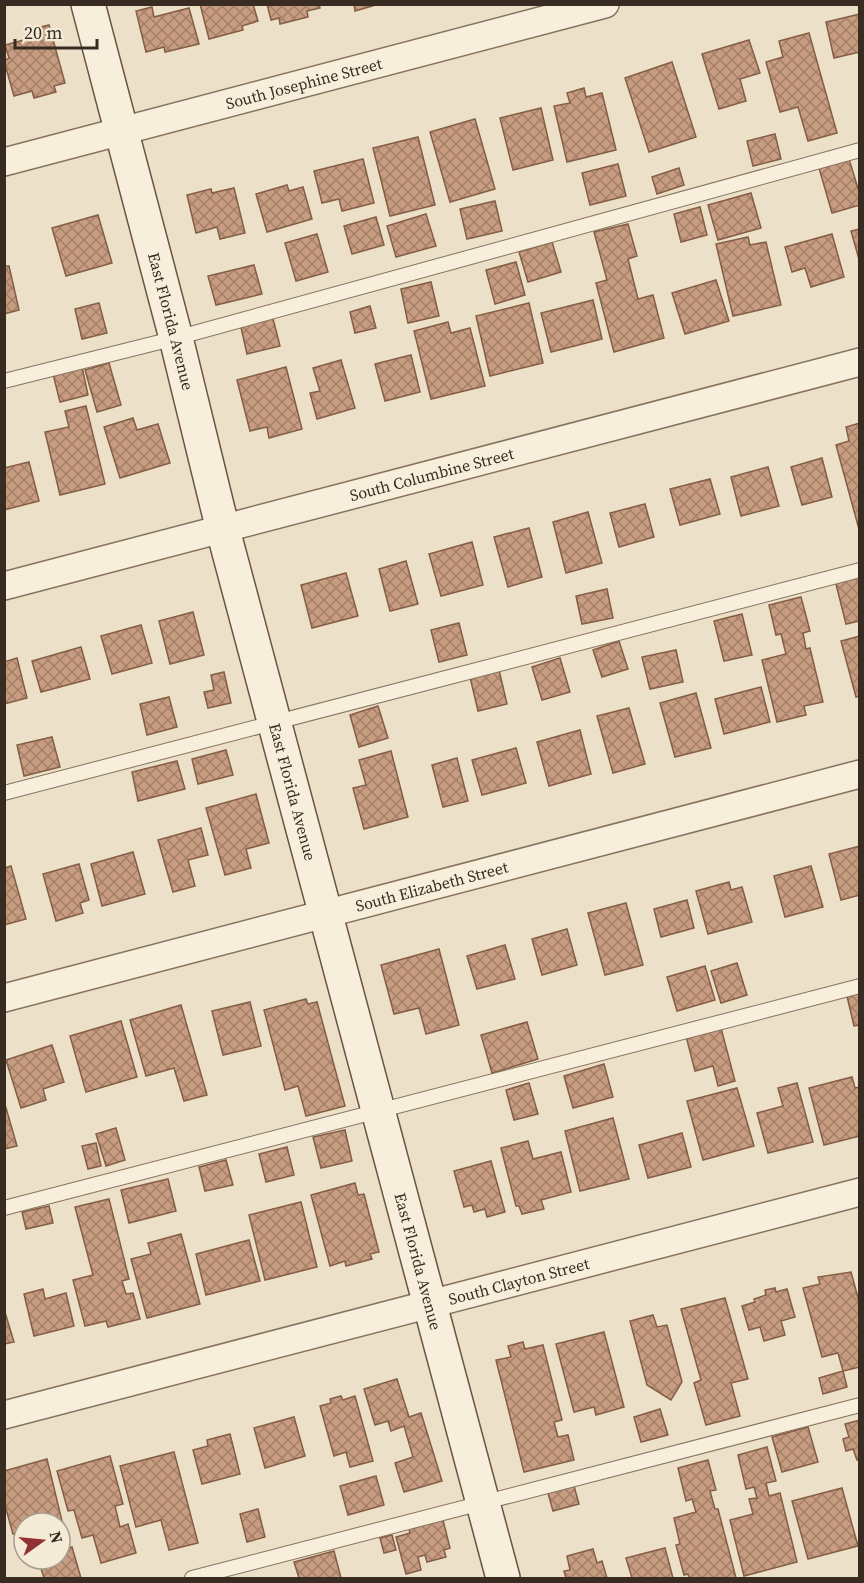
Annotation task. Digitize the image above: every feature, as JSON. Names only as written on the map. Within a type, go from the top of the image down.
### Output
[{"type":"street","name":"East Florida Avenue","points":[[88,4],[274,724],[503,1578]]},
{"type":"street","name":"South Josephine Street","points":[[4,162],[605,4]]},
{"type":"street","name":"South Columbine Street","points":[[4,586],[860,362]]},
{"type":"street","name":"South Elizabeth Street","points":[[4,998],[860,774]]},
{"type":"street","name":"South Clayton Street","points":[[4,1415],[860,1192]]},
{"type":"lane","points":[[4,381],[176,338],[860,150]]},
{"type":"lane","points":[[4,793],[860,570]]},
{"type":"lane","points":[[4,1208],[379,1113],[860,986]]},
{"type":"lane","points":[[192,1578],[860,1405]]},
{"type":"building","points":[[200,4],[253,4],[258,21],[242,26],[243,30],[209,39]]},
{"type":"building","points":[[267,4],[319,4],[320,8],[307,11],[308,17],[280,24],[279,18],[271,20]]},
{"type":"building","points":[[354,4],[379,4],[355,11]]},
{"type":"building","points":[[152,7],[154,17],[189,8],[199,44],[165,52],[164,47],[146,52],[136,11]]},
{"type":"building","points":[[860,14],[860,52],[834,58],[826,22]]},
{"type":"building","points":[[49,25],[65,83],[54,86],[56,92],[34,98],[32,91],[14,96],[4,61],[9,58],[5,45],[31,38],[29,30]]},
{"type":"building","points":[[809,33],[837,133],[808,141],[798,107],[780,112],[766,62],[783,57],[779,41]]},
{"type":"building","points":[[749,40],[760,73],[740,79],[746,101],[719,109],[702,54]]},
{"type":"building","points":[[672,62],[696,137],[649,152],[625,78]]},
{"type":"building","points":[[584,88],[586,97],[602,93],[616,150],[567,162],[554,106],[570,103],[567,93]]},
{"type":"building","points":[[541,108],[553,160],[513,170],[500,118]]},
{"type":"building","points":[[475,119],[495,189],[450,202],[430,132]]},
{"type":"building","points":[[775,134],[781,159],[753,166],[747,141]]},
{"type":"building","points":[[418,137],[435,205],[390,216],[373,148]]},
{"type":"building","points":[[363,159],[374,203],[342,211],[339,199],[322,203],[314,171]]},
{"type":"building","points":[[849,159],[860,195],[860,205],[832,213],[819,168]]},
{"type":"building","points":[[618,164],[626,196],[590,205],[582,173]]},
{"type":"building","points":[[679,168],[684,185],[657,194],[652,177]]},
{"type":"building","points":[[287,185],[289,191],[303,187],[312,219],[267,232],[256,194]]},
{"type":"building","points":[[234,188],[245,233],[220,239],[217,227],[196,233],[187,195],[211,189],[212,193]]},
{"type":"building","points":[[751,193],[761,228],[718,240],[708,205]]},
{"type":"building","points":[[495,201],[502,231],[467,239],[460,209]]},
{"type":"building","points":[[700,207],[707,235],[681,242],[674,214]]},
{"type":"building","points":[[426,214],[436,246],[396,257],[387,226]]},
{"type":"building","points":[[98,215],[112,263],[66,276],[52,228]]},
{"type":"building","points":[[376,217],[384,245],[352,254],[344,226]]},
{"type":"building","points":[[628,224],[637,256],[628,259],[638,299],[653,295],[664,338],[614,352],[596,283],[607,280],[594,232]]},
{"type":"building","points":[[860,229],[860,263],[851,231]]},
{"type":"building","points":[[317,234],[328,272],[296,281],[285,243]]},
{"type":"building","points":[[832,234],[844,277],[811,287],[805,268],[792,272],[785,247]]},
{"type":"building","points":[[748,237],[750,245],[766,242],[781,305],[733,316],[716,244]]},
{"type":"building","points":[[552,242],[561,272],[528,282],[519,252]]},
{"type":"building","points":[[516,262],[525,295],[495,304],[486,270]]},
{"type":"building","points":[[254,265],[262,294],[216,305],[208,276]]},
{"type":"building","points":[[4,266],[9,266],[19,310],[4,314]]},
{"type":"building","points":[[716,280],[729,321],[685,334],[672,293]]},
{"type":"building","points":[[431,282],[439,316],[408,323],[401,289]]},
{"type":"building","points":[[593,300],[602,339],[551,352],[541,313]]},
{"type":"building","points":[[99,303],[107,333],[82,339],[75,309]]},
{"type":"building","points":[[529,303],[543,363],[490,376],[476,316]]},
{"type":"building","points":[[370,306],[376,328],[355,333],[350,312]]},
{"type":"building","points":[[272,315],[280,346],[247,354],[240,323]]},
{"type":"building","points":[[448,322],[451,333],[470,328],[485,386],[431,399],[414,331]]},
{"type":"building","points":[[411,355],[420,392],[385,401],[375,364]]},
{"type":"building","points":[[341,360],[355,408],[317,419],[310,393],[320,391],[313,368]]},
{"type":"building","points":[[81,362],[88,395],[60,402],[52,370]]},
{"type":"building","points":[[109,363],[121,405],[97,412],[85,370]]},
{"type":"building","points":[[286,367],[302,429],[269,438],[267,427],[250,431],[237,380]]},
{"type":"building","points":[[86,406],[105,484],[60,495],[45,432],[69,427],[65,411]]},
{"type":"building","points":[[133,418],[137,430],[158,424],[170,463],[120,478],[104,427]]},
{"type":"building","points":[[860,423],[860,533],[836,445],[849,441],[846,427]]},
{"type":"building","points":[[822,458],[832,497],[802,505],[791,467]]},
{"type":"building","points":[[29,462],[39,501],[4,510],[4,468]]},
{"type":"building","points":[[768,467],[779,506],[741,516],[731,477]]},
{"type":"building","points":[[710,479],[720,514],[680,525],[670,489]]},
{"type":"building","points":[[645,504],[654,537],[619,547],[610,513]]},
{"type":"building","points":[[588,512],[602,563],[566,573],[553,522]]},
{"type":"building","points":[[529,528],[542,577],[508,587],[494,537]]},
{"type":"building","points":[[472,542],[483,585],[441,596],[429,554]]},
{"type":"building","points":[[406,561],[418,604],[390,611],[379,569]]},
{"type":"building","points":[[346,573],[358,616],[312,628],[301,585]]},
{"type":"building","points":[[860,574],[860,621],[846,624],[835,580]]},
{"type":"building","points":[[607,589],[613,618],[582,624],[576,596]]},
{"type":"building","points":[[801,597],[810,631],[803,633],[806,649],[810,648],[823,702],[804,706],[806,715],[777,722],[762,660],[786,654],[781,634],[776,635],[769,605]]},
{"type":"building","points":[[193,612],[204,655],[170,664],[159,621]]},
{"type":"building","points":[[742,614],[752,655],[724,661],[714,621]]},
{"type":"building","points":[[459,623],[467,655],[439,662],[431,630]]},
{"type":"building","points":[[141,625],[152,663],[112,674],[101,636]]},
{"type":"building","points":[[860,636],[860,696],[856,697],[841,641]]},
{"type":"building","points":[[619,641],[628,669],[602,677],[593,650]]},
{"type":"building","points":[[81,647],[90,679],[41,692],[32,661]]},
{"type":"building","points":[[676,650],[683,682],[650,689],[642,657]]},
{"type":"building","points":[[17,658],[27,698],[4,704],[4,662]]},
{"type":"building","points":[[560,658],[570,692],[542,700],[532,667]]},
{"type":"building","points":[[499,670],[507,704],[478,711],[470,677]]},
{"type":"building","points":[[224,672],[231,703],[208,708],[204,692],[214,690],[211,675]]},
{"type":"building","points":[[761,687],[770,722],[724,734],[715,699]]},
{"type":"building","points":[[696,693],[711,748],[675,757],[660,703]]},
{"type":"building","points":[[169,697],[177,727],[147,735],[140,704]]},
{"type":"building","points":[[378,706],[388,738],[359,747],[350,715]]},
{"type":"building","points":[[629,708],[645,764],[613,773],[597,716]]},
{"type":"building","points":[[580,730],[591,774],[549,786],[537,742]]},
{"type":"building","points":[[52,737],[60,767],[24,776],[17,745]]},
{"type":"building","points":[[516,748],[526,783],[482,795],[472,760]]},
{"type":"building","points":[[226,750],[233,775],[198,784],[192,759]]},
{"type":"building","points":[[391,751],[408,817],[364,829],[353,788],[366,785],[359,760]]},
{"type":"building","points":[[457,758],[468,801],[443,807],[432,765]]},
{"type":"building","points":[[177,761],[185,789],[138,801],[132,772]]},
{"type":"building","points":[[256,794],[269,843],[246,849],[251,868],[225,875],[206,808]]},
{"type":"building","points":[[201,828],[208,855],[188,860],[195,886],[173,892],[158,840]]},
{"type":"building","points":[[860,846],[860,895],[841,900],[829,854]]},
{"type":"building","points":[[133,852],[145,894],[102,906],[91,864]]},
{"type":"building","points":[[79,864],[89,900],[80,903],[83,913],[56,921],[43,874]]},
{"type":"building","points":[[11,866],[26,919],[4,925],[4,868]]},
{"type":"building","points":[[811,866],[823,907],[785,917],[774,876]]},
{"type":"building","points":[[729,882],[731,890],[742,887],[752,922],[708,934],[696,891]]},
{"type":"building","points":[[687,900],[694,928],[661,937],[654,909]]},
{"type":"building","points":[[626,903],[643,965],[605,975],[588,913]]},
{"type":"building","points":[[567,929],[577,965],[542,975],[532,939]]},
{"type":"building","points":[[505,945],[515,979],[477,989],[467,956]]},
{"type":"building","points":[[439,949],[459,1025],[426,1034],[419,1008],[394,1014],[381,965]]},
{"type":"building","points":[[737,963],[747,995],[721,1003],[711,971]]},
{"type":"building","points":[[705,966],[715,1000],[677,1011],[667,977]]},
{"type":"building","points":[[860,989],[860,1025],[854,1026],[846,992]]},
{"type":"building","points":[[306,999],[308,1004],[317,1002],[345,1106],[306,1116],[298,1086],[285,1090],[264,1010]]},
{"type":"building","points":[[250,1002],[261,1046],[223,1055],[212,1011]]},
{"type":"building","points":[[181,1005],[207,1095],[184,1101],[174,1068],[146,1076],[130,1020]]},
{"type":"building","points":[[121,1021],[137,1077],[86,1092],[70,1036]]},
{"type":"building","points":[[527,1022],[538,1059],[492,1073],[481,1035]]},
{"type":"building","points":[[721,1028],[735,1081],[718,1086],[713,1066],[695,1071],[686,1036]]},
{"type":"building","points":[[52,1045],[64,1082],[43,1089],[46,1100],[21,1108],[6,1060]]},
{"type":"building","points":[[604,1064],[613,1097],[573,1108],[564,1076]]},
{"type":"building","points":[[852,1077],[855,1088],[860,1087],[860,1136],[824,1145],[809,1088]]},
{"type":"building","points":[[529,1083],[538,1114],[514,1120],[506,1090]]},
{"type":"building","points":[[797,1083],[813,1142],[768,1153],[757,1113],[783,1106],[778,1088]]},
{"type":"building","points":[[737,1088],[754,1146],[703,1160],[687,1101]]},
{"type":"building","points":[[4,1101],[17,1146],[4,1149]]},
{"type":"building","points":[[613,1118],[629,1179],[580,1191],[565,1131]]},
{"type":"building","points":[[116,1128],[125,1160],[106,1166],[96,1134]]},
{"type":"building","points":[[345,1130],[352,1161],[321,1168],[313,1137]]},
{"type":"building","points":[[682,1133],[691,1167],[648,1178],[639,1145]]},
{"type":"building","points":[[528,1141],[533,1159],[561,1152],[571,1192],[541,1200],[544,1209],[522,1214],[519,1206],[516,1206],[501,1148]]},
{"type":"building","points":[[96,1143],[101,1166],[88,1169],[82,1146]]},
{"type":"building","points":[[287,1147],[294,1175],[266,1182],[259,1154]]},
{"type":"building","points":[[226,1160],[233,1185],[205,1191],[199,1167]]},
{"type":"building","points":[[491,1161],[505,1212],[487,1217],[485,1209],[474,1212],[472,1205],[464,1207],[454,1171]]},
{"type":"building","points":[[168,1179],[176,1211],[129,1223],[121,1190]]},
{"type":"building","points":[[355,1183],[358,1195],[364,1194],[379,1252],[370,1254],[372,1259],[346,1266],[345,1261],[330,1266],[311,1195]]},
{"type":"building","points":[[109,1199],[129,1279],[122,1281],[126,1294],[133,1293],[140,1319],[108,1327],[106,1321],[85,1326],[73,1280],[93,1275],[75,1207]]},
{"type":"building","points":[[301,1202],[317,1267],[265,1280],[249,1215]]},
{"type":"building","points":[[49,1206],[53,1223],[26,1229],[22,1212]]},
{"type":"building","points":[[181,1234],[200,1304],[147,1318],[131,1259],[151,1254],[148,1243]]},
{"type":"building","points":[[249,1240],[260,1281],[206,1295],[196,1254]]},
{"type":"building","points":[[851,1272],[860,1305],[860,1367],[843,1371],[838,1353],[822,1357],[803,1288],[820,1284],[818,1277]]},
{"type":"building","points":[[775,1288],[776,1292],[787,1289],[795,1317],[781,1321],[785,1335],[764,1341],[760,1327],[749,1330],[742,1306],[766,1295],[765,1290]]},
{"type":"building","points":[[43,1289],[45,1299],[66,1293],[74,1326],[34,1336],[24,1294]]},
{"type":"building","points":[[725,1298],[748,1379],[731,1383],[740,1416],[706,1425],[694,1383],[701,1380],[681,1309]]},
{"type":"building","points":[[4,1309],[14,1342],[4,1344]]},
{"type":"building","points":[[653,1315],[657,1327],[667,1325],[682,1382],[671,1400],[647,1385],[630,1321]]},
{"type":"building","points":[[604,1332],[624,1407],[596,1415],[594,1407],[574,1412],[556,1344]]},
{"type":"building","points":[[523,1342],[525,1349],[543,1345],[562,1420],[554,1422],[558,1437],[568,1435],[574,1460],[524,1472],[496,1360],[511,1357],[508,1346]]},
{"type":"building","points":[[843,1371],[847,1387],[823,1394],[819,1378]]},
{"type":"building","points":[[397,1379],[409,1417],[421,1413],[442,1481],[404,1492],[395,1463],[413,1457],[404,1426],[391,1431],[388,1421],[375,1425],[364,1389]]},
{"type":"building","points":[[341,1396],[343,1400],[355,1396],[373,1461],[350,1467],[346,1452],[334,1456],[320,1406],[331,1403],[330,1399]]},
{"type":"building","points":[[660,1409],[668,1435],[641,1442],[634,1417]]},
{"type":"building","points":[[294,1417],[305,1456],[265,1468],[254,1428]]},
{"type":"building","points":[[860,1420],[860,1459],[857,1460],[853,1449],[846,1451],[843,1439],[849,1437],[845,1424]]},
{"type":"building","points":[[808,1427],[818,1462],[782,1472],[772,1437]]},
{"type":"building","points":[[230,1434],[240,1474],[202,1484],[193,1450],[208,1446],[207,1440]]},
{"type":"building","points":[[767,1447],[776,1481],[766,1483],[769,1496],[780,1493],[797,1562],[744,1576],[730,1520],[753,1514],[749,1499],[757,1498],[754,1487],[746,1489],[738,1455]]},
{"type":"building","points":[[174,1452],[198,1543],[169,1550],[161,1520],[136,1527],[120,1466]]},
{"type":"building","points":[[110,1456],[123,1504],[115,1506],[120,1527],[128,1524],[136,1553],[101,1563],[93,1535],[82,1538],[74,1510],[68,1511],[57,1471]]},
{"type":"building","points":[[47,1459],[60,1511],[12,1511],[12,1530],[4,1502],[4,1471]]},
{"type":"building","points":[[708,1460],[716,1490],[710,1491],[715,1509],[718,1509],[736,1578],[689,1578],[688,1574],[684,1575],[676,1545],[680,1544],[674,1518],[696,1512],[692,1499],[686,1501],[678,1468]]},
{"type":"building","points":[[376,1476],[384,1505],[348,1515],[340,1486]]},
{"type":"building","points":[[574,1486],[579,1504],[553,1511],[548,1493]]},
{"type":"building","points":[[842,1488],[858,1546],[808,1559],[792,1501]]},
{"type":"building","points":[[258,1509],[265,1537],[247,1542],[240,1514]]},
{"type":"building","points":[[442,1516],[450,1548],[444,1550],[446,1557],[427,1562],[425,1555],[418,1557],[421,1570],[406,1574],[396,1537],[410,1533],[408,1525]]},
{"type":"building","points":[[392,1535],[396,1550],[384,1553],[380,1538]]},
{"type":"building","points":[[72,1547],[81,1578],[44,1578],[42,1571],[72,1571]]},
{"type":"building","points":[[665,1548],[673,1578],[632,1578],[626,1558]]},
{"type":"building","points":[[593,1549],[597,1563],[602,1561],[607,1578],[566,1578],[564,1571],[570,1570],[567,1556]]},
{"type":"building","points":[[334,1551],[341,1578],[299,1578],[294,1562]]}]
